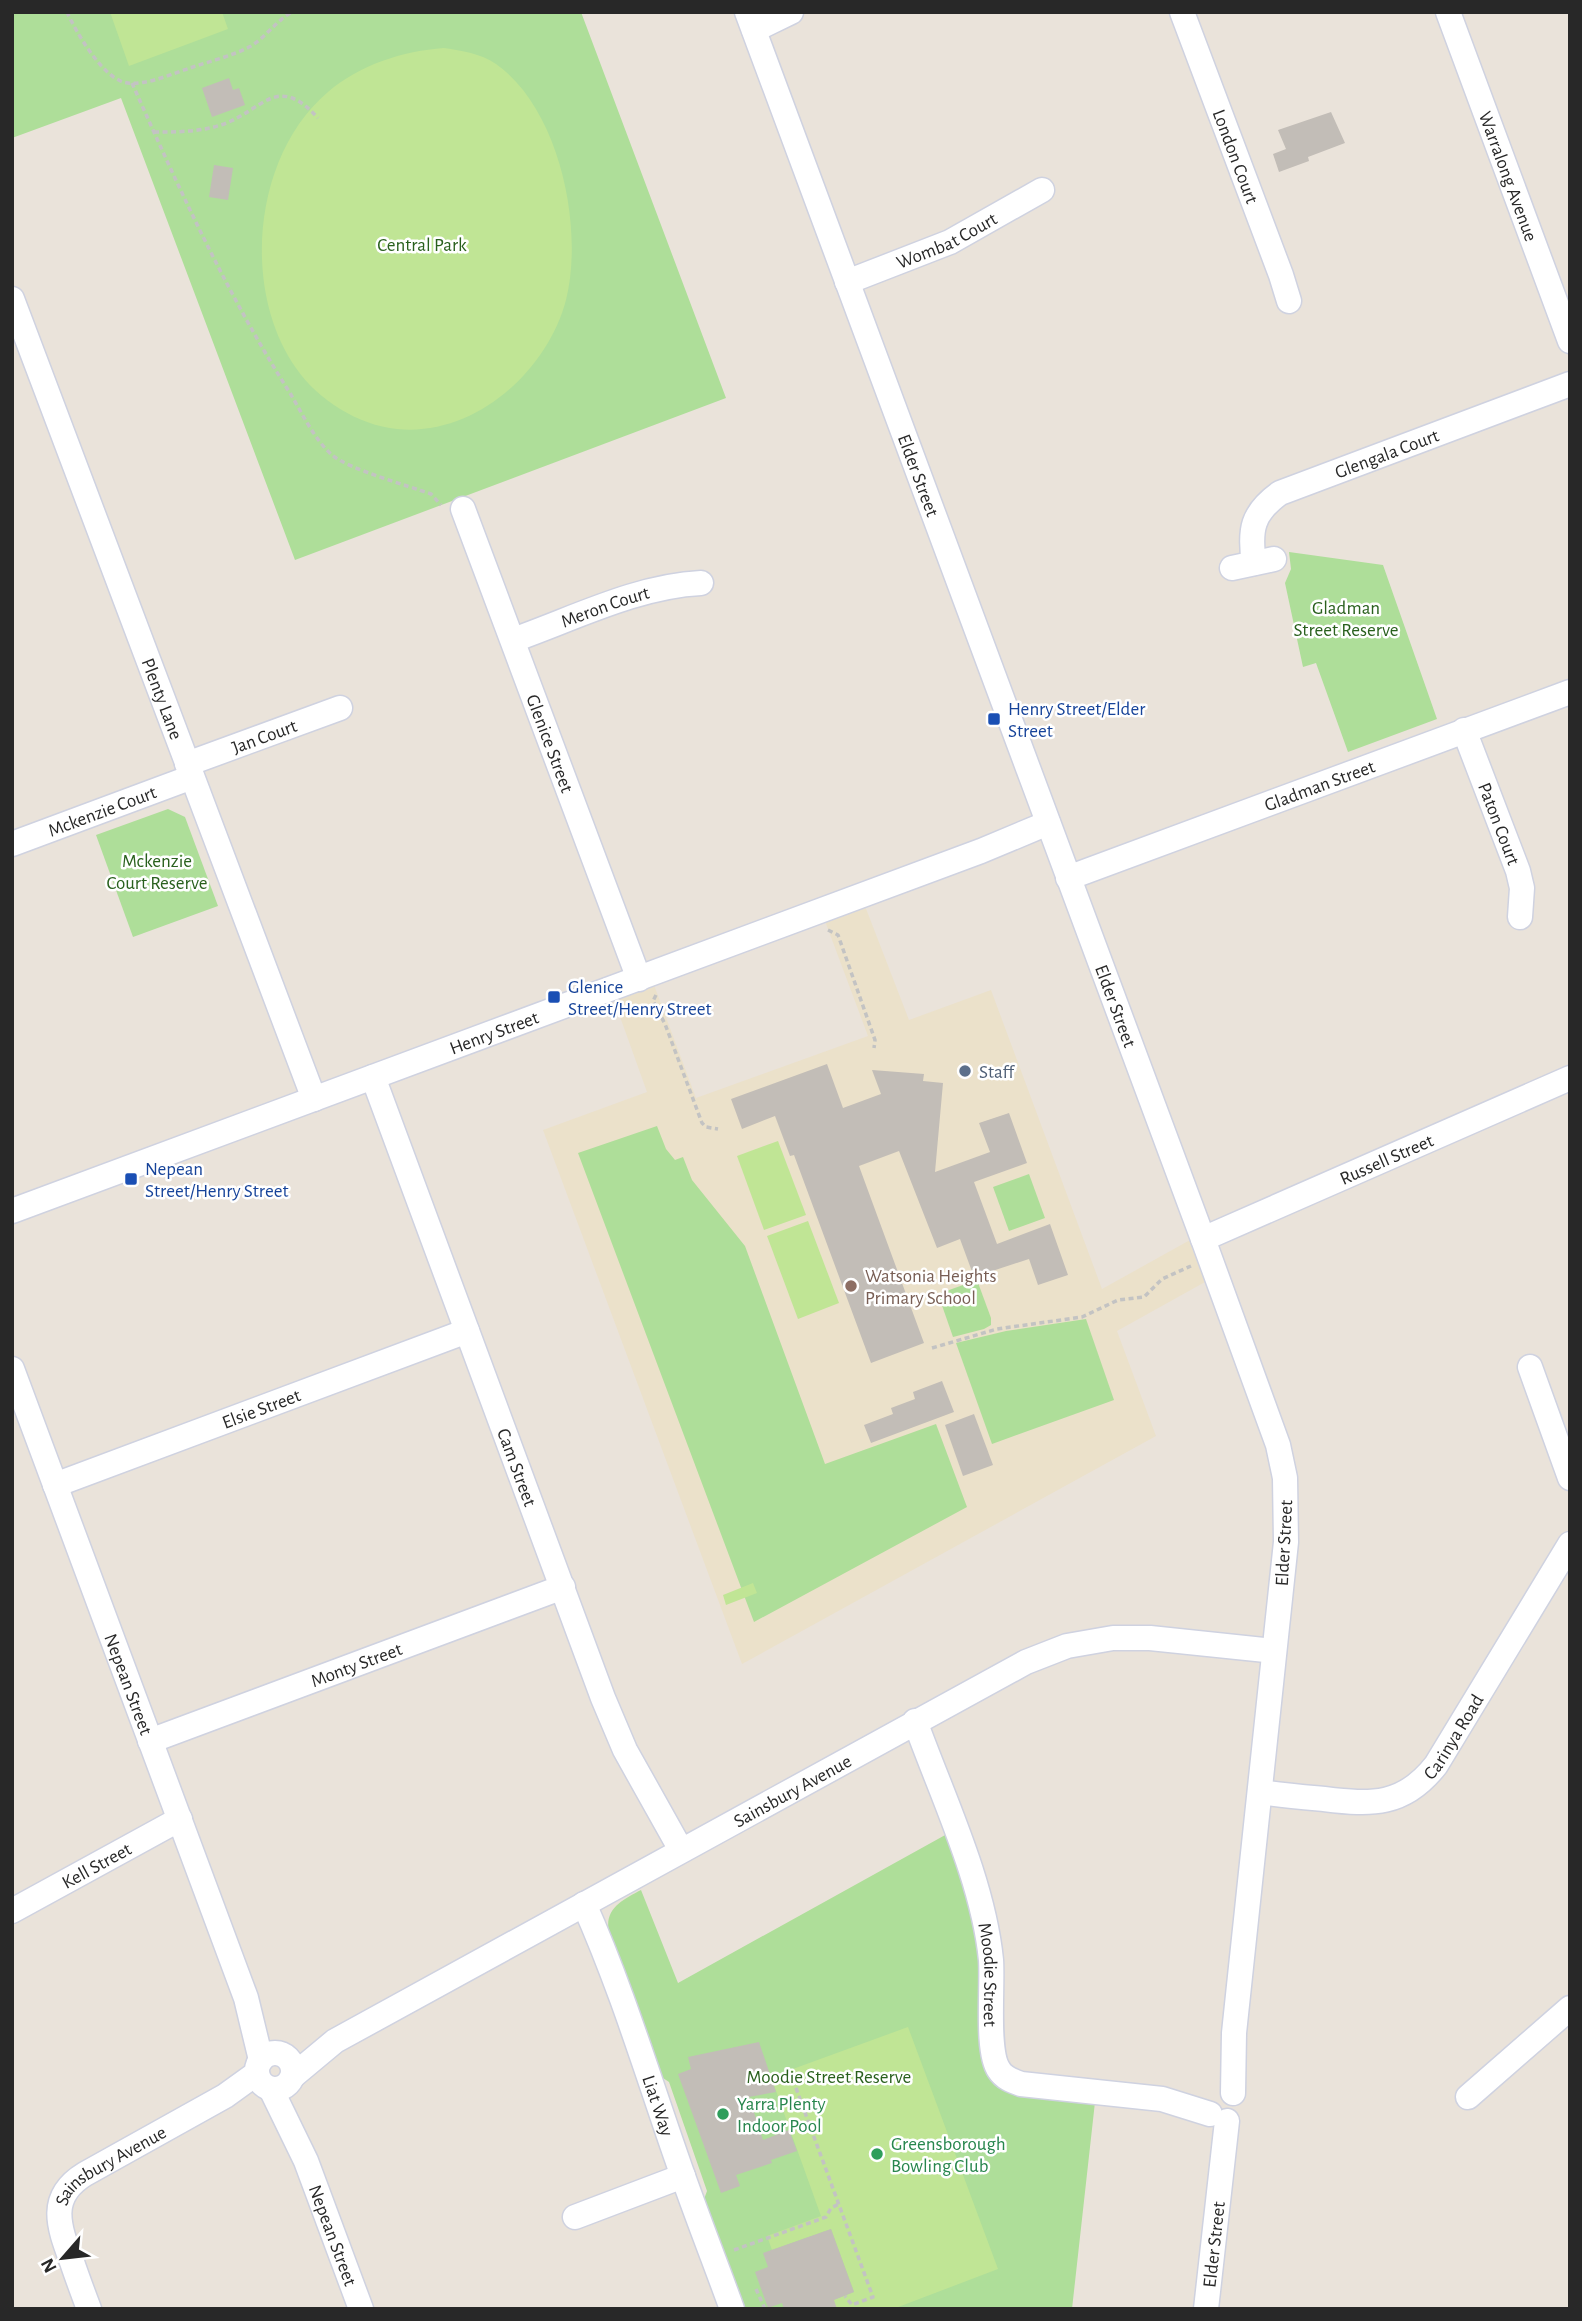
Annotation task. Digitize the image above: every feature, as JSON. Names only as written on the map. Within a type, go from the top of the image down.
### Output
[{"type":"street","points":[[752,18],[791,12]]},
{"type":"street","name":"London Court","points":[[1182,12],[1289,301]]},
{"type":"street","name":"Warralong Avenue","points":[[1448,12],[1570,341]]},
{"type":"street","name":"Elder Street","points":[[752,18],[847,282],[1272,1426],[1285,1478],[1286,1542],[1234,2033],[1219,2105],[1219,2179],[1206,2309]]},
{"type":"street","name":"Wombat Court","points":[[847,282],[950,242],[1042,190]]},
{"type":"street","name":"Plenty Lane","points":[[12,299],[314,1099]]},
{"type":"street","name":"Glengala Court","points":[[1253,563],[1250,541],[1252,527],[1265,505],[1280,493],[1570,384]]},
{"type":"street","name":"Glenice Street","points":[[452,507],[513,640],[649,983]]},
{"type":"street","name":"Meron Court","points":[[513,640],[643,592],[701,583]]},
{"type":"street","name":"Gladman Street","points":[[1068,878],[1570,692]]},
{"type":"street","name":"Jan Court","points":[[190,771],[340,708]]},
{"type":"street","name":"Paton Court","points":[[1464,730],[1518,871],[1522,888],[1520,917]]},
{"type":"street","name":"Mckenzie Court","points":[[12,844],[190,771]]},
{"type":"street","name":"Henry Street","points":[[14,1209],[373,1077],[649,983],[1048,823]]},
{"type":"street","name":"Cam Street","points":[[373,1077],[617,1732],[681,1850]]},
{"type":"street","name":"Russell Street","points":[[1203,1239],[1570,1078]]},
{"type":"street","name":"Elsie Street","points":[[55,1485],[467,1331]]},
{"type":"street","points":[[1530,1367],[1570,1478]]},
{"type":"street","name":"Nepean Street","points":[[12,1369],[361,2309]]},
{"type":"street","name":"Carinya Road","points":[[1260,1793],[1373,1802],[1389,1800],[1415,1787],[1436,1765],[1570,1544]]},
{"type":"street","name":"Monty Street","points":[[150,1741],[563,1587]]},
{"type":"street","name":"Sainsbury Avenue","points":[[89,2309],[59,2223],[60,2204],[67,2189],[85,2174],[225,2096],[335,2042],[1026,1662],[1067,1646],[1122,1637],[1274,1651]]},
{"type":"street","name":"Moodie Street","points":[[915,1721],[983,1911],[992,1978],[992,2051],[998,2069],[1008,2079],[1021,2084],[1219,2105]]},
{"type":"street","name":"Kell Street","points":[[12,1911],[180,1819]]},
{"type":"street","name":"Liat Way","points":[[584,1904],[605,1951],[732,2309]]},
{"type":"street","points":[[1468,2097],[1570,2008]]},
{"type":"street","points":[[575,2217],[683,2176]]},
{"type":"path","points":[[67,12],[98,61],[118,80],[132,83],[161,77],[241,51],[258,41],[278,21],[292,12]]},
{"type":"path","points":[[132,83],[242,311],[274,368],[323,445],[338,460],[431,494],[452,507]]},
{"type":"path","points":[[154,132],[204,130],[227,123],[258,103],[279,97],[298,100],[318,118]]},
{"type":"path","points":[[823,927],[838,935],[876,1040],[874,1048]]},
{"type":"path","points":[[649,983],[653,1001],[667,1030],[702,1123],[706,1127],[718,1129]]},
{"type":"path","points":[[932,1348],[997,1329],[1082,1317],[1118,1300],[1144,1297],[1162,1279],[1191,1266]]},
{"type":"path","points":[[793,2080],[873,2297],[852,2305],[845,2296]]},
{"type":"path","points":[[734,2250],[826,2217],[831,2208],[839,2204]]},
{"type":"path","points":[[756,2289],[765,2309]]},
{"type":"shaded area","name":"Watsonia Heights Primary School","points":[[865,906],[909,1020],[991,990],[1102,1289],[1190,1240],[1205,1282],[1117,1331],[1156,1436],[742,1664],[543,1130],[647,1092],[614,1000],[654,985],[696,1098],[868,1036],[825,921]]},
{"type":"green space","name":"Central Park","points":[[12,12],[581,12],[726,398],[295,560],[121,98],[12,138]]},
{"type":"green space","points":[[110,12],[222,12],[228,29],[129,66]]},
{"type":"green space","points":[[444,48],[477,55],[496,64],[518,84],[536,110],[551,139],[562,172],[572,239],[571,271],[566,300],[556,327],[542,352],[524,375],[503,394],[479,411],[453,422],[426,429],[382,427],[340,409],[305,380],[296,368],[279,336],[267,301],[262,263],[263,224],[270,186],[284,151],[303,119],[328,92],[353,74],[382,61],[413,52]]},
{"type":"green space","name":"Gladman Street Reserve","points":[[1289,552],[1383,565],[1437,719],[1348,752],[1316,663],[1303,667],[1285,583],[1291,569]]},
{"type":"green space","name":"Mckenzie Court Reserve","points":[[168,809],[185,817],[218,906],[133,937],[96,835]]},
{"type":"green space","points":[[657,1126],[666,1149],[675,1160],[683,1157],[692,1180],[745,1246],[825,1464],[936,1424],[967,1507],[754,1622],[578,1153]]},
{"type":"green space","points":[[778,1141],[806,1215],[764,1230],[737,1156]]},
{"type":"green space","points":[[1029,1174],[1045,1218],[1009,1231],[993,1187]]},
{"type":"green space","points":[[808,1221],[839,1303],[798,1319],[767,1236]]},
{"type":"green space","points":[[977,1280],[991,1325],[953,1337],[938,1294]]},
{"type":"green space","points":[[1086,1319],[1114,1400],[992,1444],[956,1343],[1006,1331]]},
{"type":"green space","points":[[753,1583],[757,1593],[726,1605],[723,1595]]},
{"type":"green space","name":"Moodie Street Reserve","points":[[947,1834],[971,1906],[981,1967],[982,2056],[1095,2102],[1072,2309],[743,2309],[703,2202],[707,2191],[669,2082],[660,2076],[610,1935],[608,1926],[611,1912],[621,1902],[641,1890],[678,1983]]},
{"type":"green space","name":"Greensborough Bowling Club","points":[[908,2027],[998,2269],[893,2309],[810,2309],[854,2292],[831,2229],[772,2250],[767,2236],[821,2216],[771,2077]]},
{"type":"building","points":[[229,78],[233,90],[239,88],[245,105],[212,117],[202,88]]},
{"type":"building","points":[[1331,112],[1345,143],[1279,172],[1273,154],[1286,149],[1278,130]]},
{"type":"building","points":[[214,165],[233,168],[228,200],[209,197]]},
{"type":"building","points":[[827,1064],[843,1108],[881,1094],[872,1070],[924,1074],[923,1081],[943,1083],[935,1172],[990,1152],[979,1123],[1009,1113],[1027,1163],[974,1182],[997,1244],[1050,1224],[1068,1275],[1038,1285],[1029,1259],[974,1277],[960,1239],[937,1248],[899,1151],[859,1166],[924,1343],[871,1363],[794,1155],[790,1156],[775,1116],[742,1129],[731,1099]]},
{"type":"building","points":[[942,1381],[954,1412],[871,1443],[864,1425],[893,1414],[891,1408],[915,1399],[913,1392]]},
{"type":"building","points":[[974,1414],[993,1465],[963,1476],[945,1425]]},
{"type":"building","name":"Yarra Plenty Indoor Pool","points":[[759,2042],[776,2092],[749,2097],[763,2140],[789,2130],[797,2151],[736,2175],[740,2186],[721,2193],[678,2074],[691,2069],[688,2057]]},
{"type":"building","points":[[831,2229],[854,2292],[834,2300],[837,2309],[784,2309],[782,2303],[768,2308],[755,2272],[768,2267],[763,2253]]},
{"type":"place","name":"Henry Street/Elder Street","points":[[994,719]]},
{"type":"place","name":"Glenice Street/Henry Street","points":[[554,997]]},
{"type":"place","name":"Staff","points":[[965,1071]]},
{"type":"place","name":"Nepean Street/Henry Street","points":[[131,1179]]},
{"type":"place","name":"Watsonia Heights Primary School","points":[[851,1286]]},
{"type":"place","name":"Yarra Plenty Indoor Pool","points":[[723,2114]]},
{"type":"place","name":"Greensborough Bowling Club","points":[[877,2154]]}]
